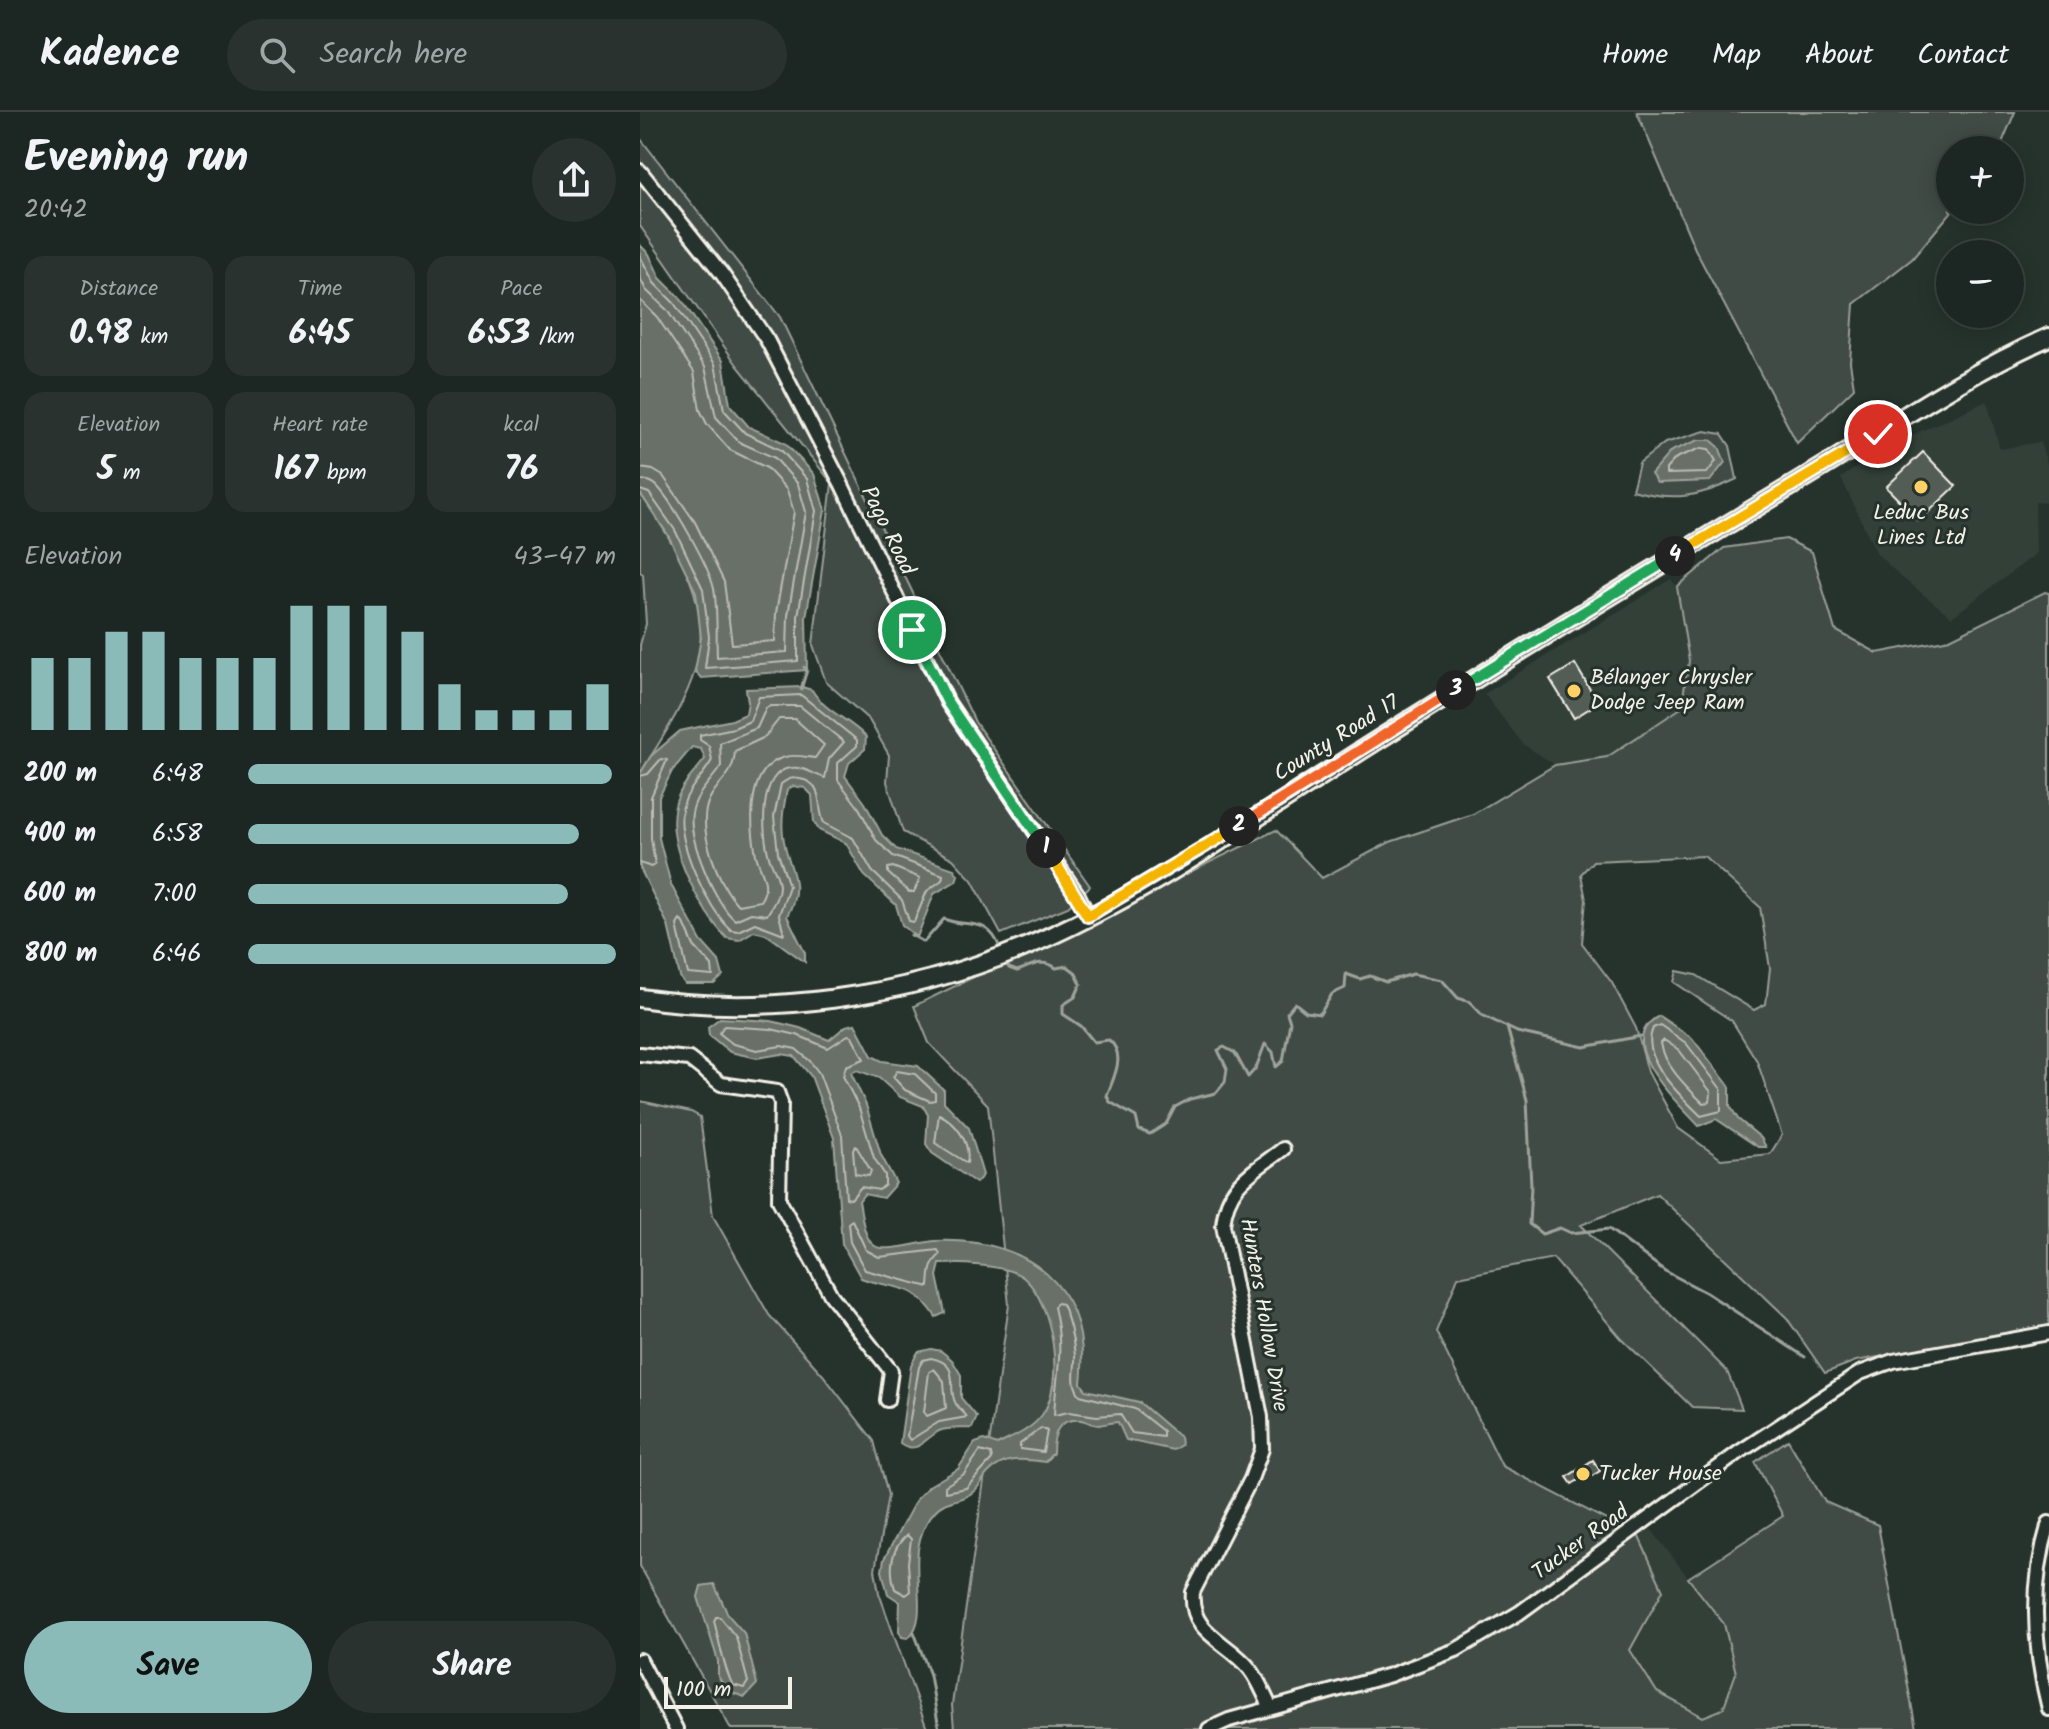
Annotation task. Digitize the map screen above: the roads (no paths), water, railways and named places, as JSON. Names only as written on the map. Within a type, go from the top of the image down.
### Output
[{"type":"main road","name":"County Road 17","points":[[640,998],[763,1004],[867,994],[973,967],[1025,947],[1088,916],[1174,867],[1576,615],[1958,386],[2049,337]]},
{"type":"street","name":"Pago Road","points":[[640,171],[722,274],[767,340],[848,497],[948,703],[1078,895],[1088,916]]},
{"type":"street","points":[[640,1054],[689,1059],[721,1084],[777,1092],[781,1103],[779,1200],[831,1295],[891,1371],[887,1400]]},
{"type":"street","name":"Hunters Hollow Drive","points":[[1271,1708],[1253,1672],[1198,1624],[1192,1608],[1193,1592],[1251,1479],[1262,1449],[1261,1417],[1223,1225],[1225,1203],[1237,1184],[1283,1149]]},
{"type":"street","name":"Tucker Road","points":[[1209,1729],[1390,1675],[1456,1650],[1519,1613],[1738,1453],[1860,1373],[1893,1361],[2049,1333]]},
{"type":"street","points":[[2049,1523],[2038,1570],[2035,1602],[2038,1666],[2049,1709]]},
{"type":"street","points":[[640,1660],[676,1729]]},
{"type":"water","points":[[640,245],[649,254],[660,278],[680,298],[723,361],[730,405],[749,427],[785,443],[814,474],[825,510],[806,617],[807,670],[701,678],[695,671],[701,638],[696,592],[668,535],[640,493]]},
{"type":"water","points":[[1699,440],[1711,440],[1719,447],[1725,462],[1710,481],[1657,483],[1651,474],[1671,451]]},
{"type":"water","points":[[802,687],[812,690],[823,704],[866,737],[865,749],[849,763],[845,776],[865,803],[882,835],[896,849],[954,869],[958,875],[956,881],[934,894],[917,937],[902,925],[896,905],[864,875],[846,843],[819,830],[814,822],[812,795],[805,788],[793,786],[787,790],[782,829],[795,884],[787,916],[805,953],[805,962],[766,934],[754,931],[739,940],[727,938],[696,895],[675,839],[673,822],[677,799],[705,759],[701,749],[692,747],[672,771],[659,797],[659,838],[671,885],[701,941],[719,961],[723,976],[714,984],[685,984],[680,977],[668,925],[640,868],[640,774],[651,756],[680,731],[746,714],[746,689]]},
{"type":"water","points":[[1659,1016],[1692,1038],[1730,1087],[1730,1106],[1738,1119],[1761,1138],[1766,1147],[1758,1147],[1716,1119],[1699,1126],[1664,1088],[1645,1056],[1642,1041],[1646,1027]]},
{"type":"water","points":[[720,1018],[771,1021],[829,1040],[846,1026],[855,1024],[872,1056],[882,1061],[918,1066],[944,1090],[944,1102],[969,1128],[983,1175],[976,1183],[932,1153],[926,1144],[928,1115],[923,1106],[900,1097],[879,1078],[857,1070],[851,1073],[866,1105],[881,1155],[896,1183],[883,1198],[864,1194],[859,1201],[865,1232],[871,1243],[886,1248],[935,1241],[968,1242],[999,1248],[1025,1259],[1047,1274],[1064,1294],[1076,1319],[1082,1349],[1081,1383],[1086,1390],[1139,1402],[1180,1437],[1181,1445],[1173,1450],[1126,1440],[1118,1422],[1099,1425],[1073,1420],[1058,1428],[1053,1453],[1045,1462],[1008,1461],[988,1473],[973,1492],[939,1507],[924,1527],[919,1545],[919,1614],[916,1627],[908,1638],[902,1637],[899,1631],[900,1602],[888,1594],[882,1571],[884,1559],[917,1498],[929,1486],[958,1469],[975,1443],[984,1440],[997,1445],[1027,1429],[1042,1415],[1053,1384],[1053,1344],[1049,1324],[1034,1290],[1024,1278],[1007,1270],[940,1264],[937,1276],[945,1313],[936,1317],[912,1292],[861,1278],[842,1244],[834,1138],[811,1076],[794,1056],[781,1054],[757,1058],[730,1052],[709,1035],[708,1027]]},
{"type":"water","points":[[931,1349],[941,1351],[952,1360],[961,1375],[961,1398],[977,1417],[972,1428],[943,1430],[916,1447],[906,1447],[900,1443],[911,1365],[918,1352]]},
{"type":"water","points":[[714,1584],[728,1615],[744,1633],[757,1684],[745,1697],[727,1691],[718,1676],[718,1661],[698,1597],[701,1586]]},
{"type":"waterway","points":[[801,689],[807,670],[804,667]]},
{"type":"waterway","points":[[911,935],[924,942],[944,919],[983,927],[995,938],[1000,948]]},
{"type":"waterway","points":[[1006,962],[1009,968],[1017,971],[1042,963],[1056,968],[1067,966],[1075,972],[1081,984],[1075,997],[1063,1005],[1063,1014],[1081,1026],[1094,1042],[1109,1040],[1114,1046],[1118,1060],[1107,1096],[1110,1102],[1136,1117],[1139,1130],[1150,1134],[1166,1124],[1175,1107],[1190,1099],[1216,1093],[1225,1082],[1227,1069],[1218,1050],[1224,1047],[1235,1053],[1248,1077],[1256,1068],[1265,1044],[1273,1052],[1276,1067],[1283,1061],[1290,1022],[1287,1013],[1295,1003],[1306,1012],[1320,1014],[1332,994],[1345,988],[1346,974],[1360,979],[1370,976],[1386,982],[1413,974],[1442,980],[1458,998],[1470,1002],[1482,1015],[1517,1032],[1584,1047],[1641,1036]]},
{"type":"waterway","points":[[1507,1027],[1527,1100],[1531,1186],[1529,1224],[1542,1234],[1560,1228],[1571,1233],[1609,1229],[1665,1271],[1707,1293],[1805,1357]]},
{"type":"waterway","points":[[914,1632],[930,1675],[939,1729]]},
{"type":"place","name":"Leduc Bus Lines Ltd","points":[[1921,487]]},
{"type":"place","name":"Bélanger Chrysler Dodge Jeep Ram","points":[[1574,691]]},
{"type":"place","name":"Tucker House","points":[[1583,1474]]}]
